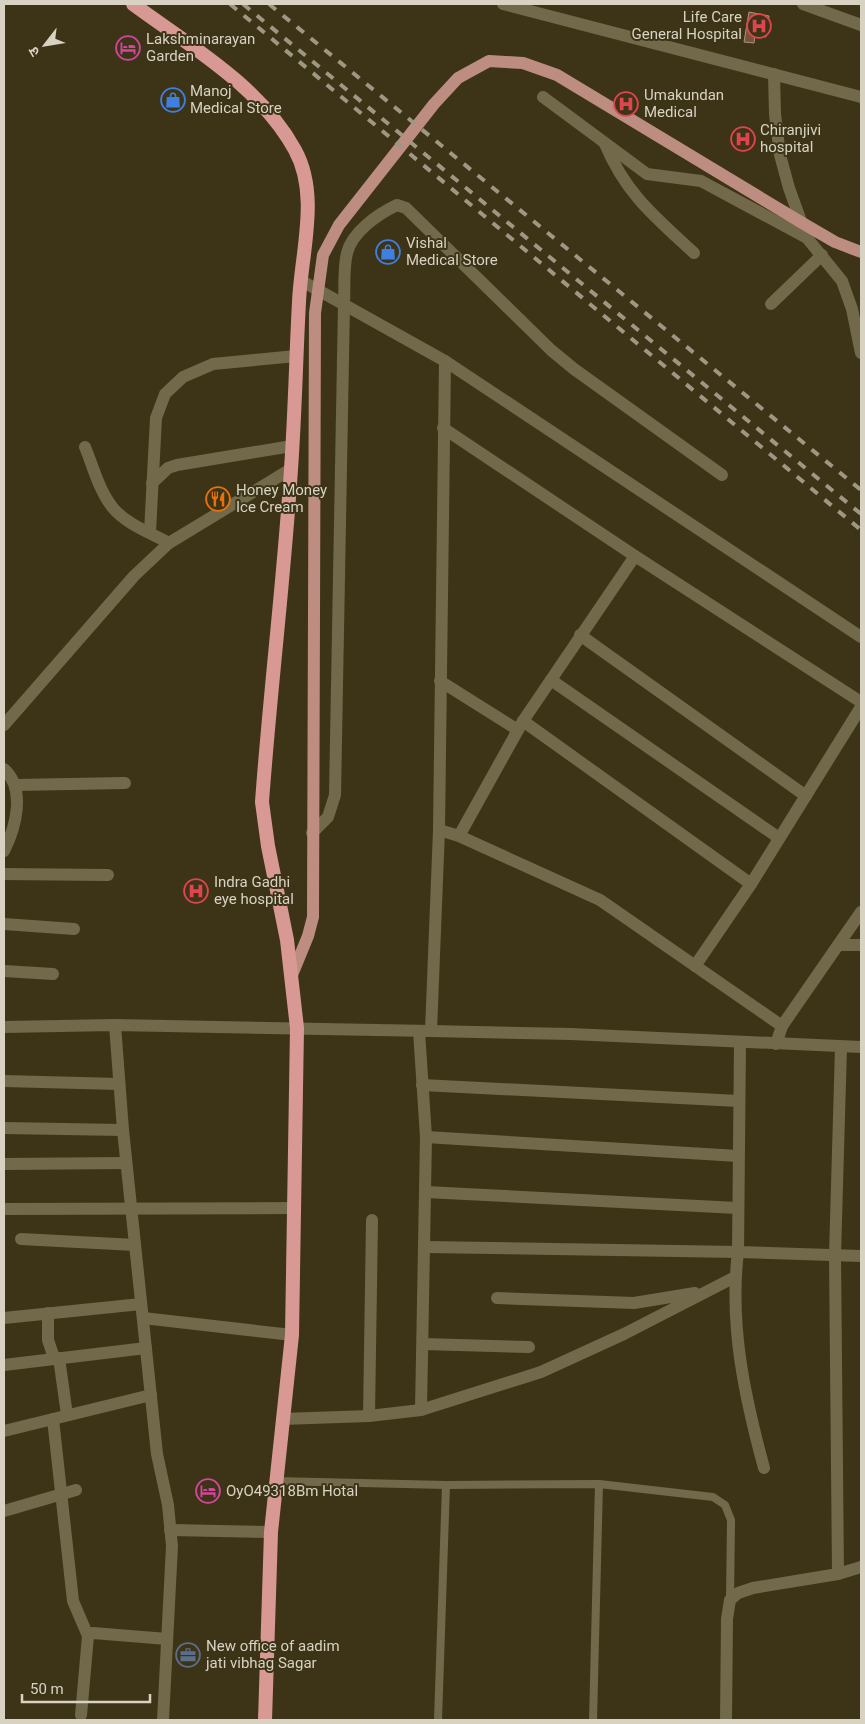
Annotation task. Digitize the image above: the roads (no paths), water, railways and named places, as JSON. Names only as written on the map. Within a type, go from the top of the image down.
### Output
[{"type":"highway","points":[[133,4],[220,68],[253,96],[278,124],[296,152],[306,179],[308,206],[300,280],[291,469],[262,802],[268,846],[279,896],[292,975],[296,1028],[292,1335],[271,1532],[265,1720]]},
{"type":"main road","points":[[292,975],[308,936],[313,917],[315,313],[323,255],[339,225],[434,104],[458,78],[489,61],[523,63],[557,76],[835,242],[861,252]]},
{"type":"street","points":[[503,4],[861,97]]},
{"type":"street","points":[[803,4],[861,26]]},
{"type":"street","points":[[774,74],[775,114],[780,155],[789,188],[807,238]]},
{"type":"street","points":[[543,97],[647,174],[701,181],[807,238],[842,280],[852,309],[861,353]]},
{"type":"street","points":[[605,144],[624,183],[641,204],[694,252]]},
{"type":"street","points":[[312,833],[328,817],[335,795],[344,304],[347,253],[355,236],[384,211],[397,204],[406,208],[551,350],[574,369],[722,476]]},
{"type":"street","points":[[770,304],[822,255]]},
{"type":"street","points":[[300,280],[445,361],[861,637]]},
{"type":"street","points":[[150,532],[156,418],[165,394],[183,377],[213,364],[296,356]]},
{"type":"street","points":[[422,1410],[426,1247],[426,1137],[422,1085],[439,830],[445,361]]},
{"type":"street","points":[[443,428],[635,556],[861,702]]},
{"type":"street","points":[[152,483],[168,468],[177,464],[292,446]]},
{"type":"street","points":[[86,447],[105,495],[113,508],[128,520],[169,543]]},
{"type":"street","points":[[4,725],[134,576],[169,543],[291,469]]},
{"type":"street","points":[[459,836],[521,726],[580,635],[635,556]]},
{"type":"street","points":[[580,635],[806,796]]},
{"type":"street","points":[[551,680],[779,838]]},
{"type":"street","points":[[440,681],[521,726],[751,884]]},
{"type":"street","points":[[694,966],[751,884],[861,707]]},
{"type":"street","points":[[4,769],[16,785],[17,804],[14,822],[4,851]]},
{"type":"street","points":[[16,785],[125,783]]},
{"type":"street","points":[[439,830],[459,836],[600,900],[782,1026]]},
{"type":"street","points":[[4,874],[108,875]]},
{"type":"street","points":[[776,1044],[782,1026],[861,912]]},
{"type":"street","points":[[4,924],[74,929]]},
{"type":"street","points":[[840,944],[861,945]]},
{"type":"street","points":[[4,971],[53,974]]},
{"type":"street","points":[[115,1025],[122,1130],[157,1454],[172,1546],[163,1720]]},
{"type":"street","points":[[4,1027],[115,1025],[571,1034],[861,1047]]},
{"type":"street","points":[[740,1042],[738,1252],[735,1277],[740,1361],[749,1415],[764,1468]]},
{"type":"street","points":[[838,1574],[835,1255],[841,1047]]},
{"type":"street","points":[[4,1081],[119,1084]]},
{"type":"street","points":[[422,1085],[739,1101]]},
{"type":"street","points":[[4,1128],[122,1130]]},
{"type":"street","points":[[426,1137],[738,1156]]},
{"type":"street","points":[[4,1164],[126,1163]]},
{"type":"street","points":[[426,1192],[738,1208]]},
{"type":"street","points":[[4,1209],[130,1207],[294,1208]]},
{"type":"street","points":[[369,1416],[372,1220]]},
{"type":"street","points":[[21,1239],[135,1245]]},
{"type":"street","points":[[426,1247],[861,1256]]},
{"type":"street","points":[[282,1419],[369,1416],[422,1410],[541,1372],[624,1334],[735,1277]]},
{"type":"street","points":[[497,1298],[634,1303],[707,1291]]},
{"type":"street","points":[[4,1318],[141,1304]]},
{"type":"street","points":[[48,1314],[48,1340],[54,1358],[59,1358]]},
{"type":"street","points":[[143,1318],[292,1335]]},
{"type":"street","points":[[423,1344],[529,1347]]},
{"type":"street","points":[[4,1365],[146,1348]]},
{"type":"street","points":[[59,1358],[67,1415]]},
{"type":"street","points":[[4,1431],[151,1395]]},
{"type":"street","points":[[53,1419],[73,1601],[88,1636],[81,1716]]},
{"type":"street","points":[[4,1511],[76,1490]]},
{"type":"street","points":[[170,1530],[271,1532]]},
{"type":"street","points":[[726,1720],[727,1619],[730,1600],[738,1593],[753,1588],[838,1574],[861,1567]]},
{"type":"street","points":[[88,1636],[93,1633],[167,1639]]},
{"type":"lane","points":[[275,1481],[446,1485],[599,1484],[713,1497],[725,1505],[731,1520],[730,1600]]},
{"type":"lane","points":[[593,1720],[599,1484]]},
{"type":"lane","points":[[438,1720],[446,1485]]},
{"type":"railway","points":[[230,4],[861,530]]},
{"type":"railway","points":[[243,4],[861,514]]},
{"type":"railway","points":[[269,4],[861,490]]},
{"type":"place","name":"Life Care General Hospital","points":[[759,26]]},
{"type":"place","name":"Lakshminarayan Garden","points":[[128,48]]},
{"type":"place","name":"Manoj Medical Store","points":[[173,100]]},
{"type":"place","name":"Umakundan Medical","points":[[626,104]]},
{"type":"place","name":"Chiranjivi hospital","points":[[743,139]]},
{"type":"place","name":"Vishal Medical Store","points":[[388,252]]},
{"type":"place","name":"Honey Money Ice Cream","points":[[218,499]]},
{"type":"place","name":"Indra Gadhi eye hospital","points":[[196,891]]},
{"type":"place","name":"OyO49318Bm Hotal","points":[[208,1491]]},
{"type":"place","name":"New office of aadim jati vibhag Sagar","points":[[188,1655]]}]
